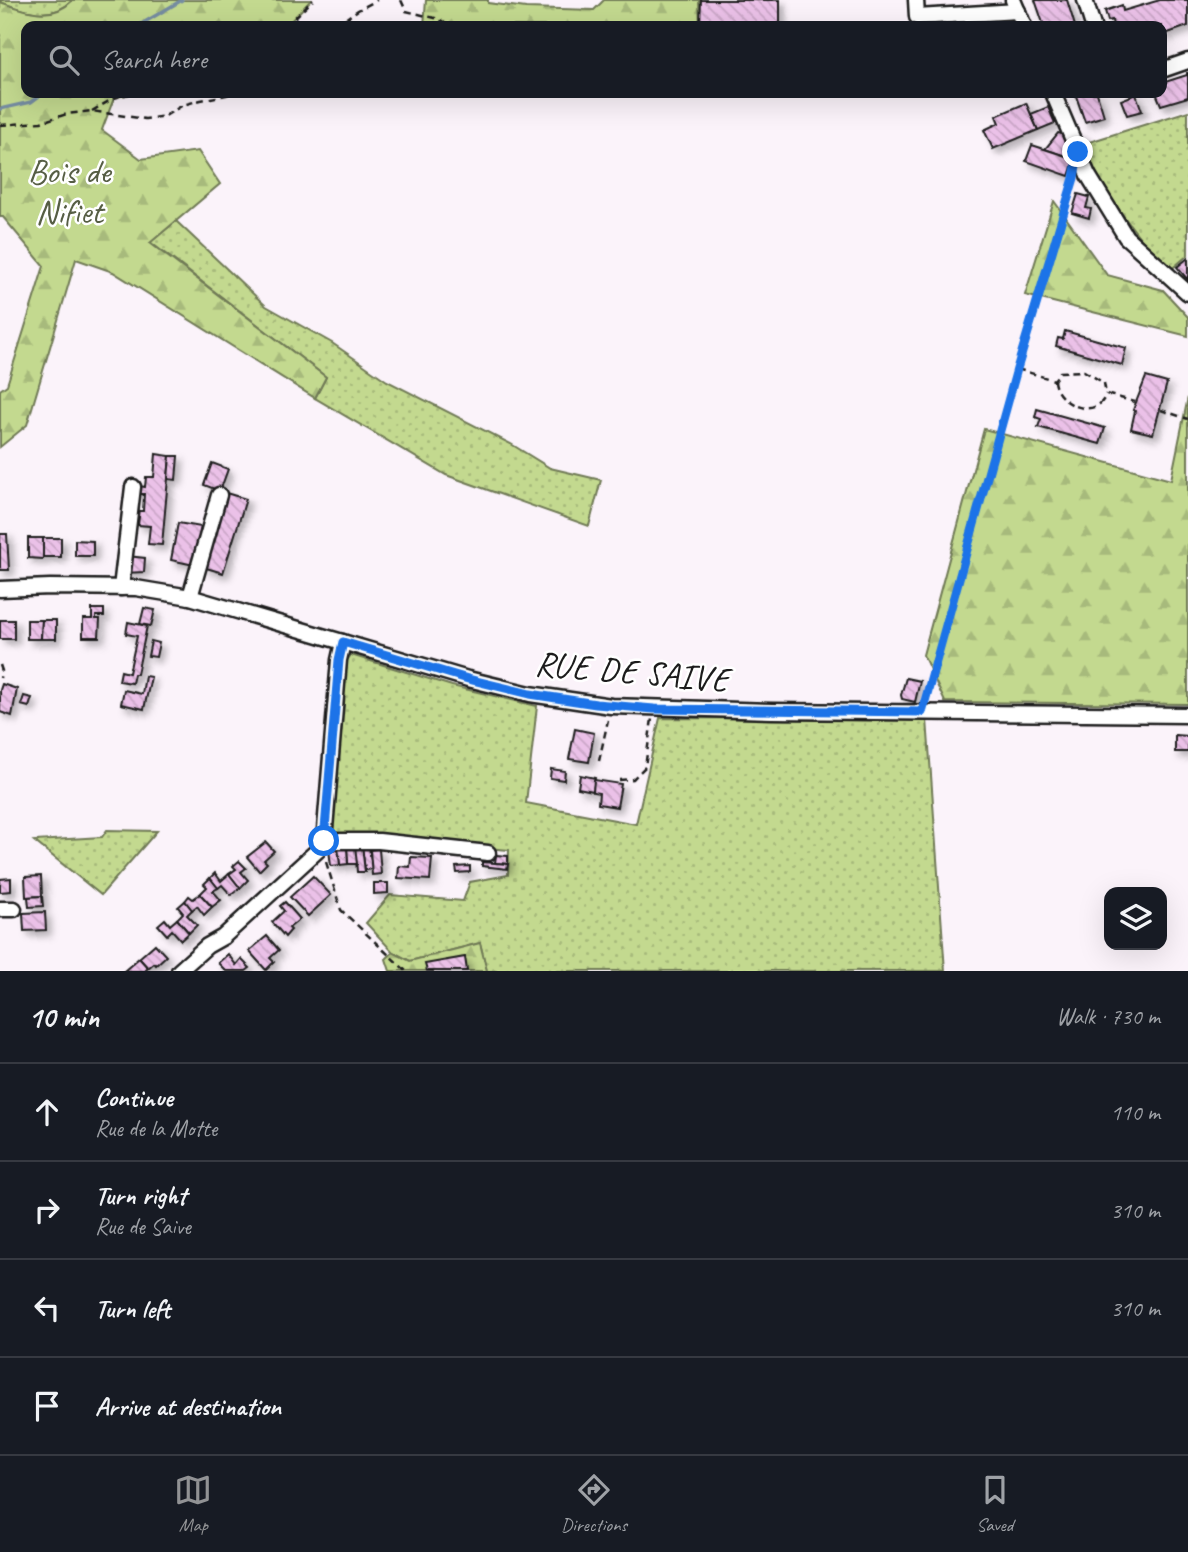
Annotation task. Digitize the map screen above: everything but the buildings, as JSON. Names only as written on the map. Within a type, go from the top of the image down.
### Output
[{"type":"street","points":[[916,0],[917,17],[1016,6]]},
{"type":"street","points":[[1087,1],[1092,21]]},
{"type":"street","points":[[1167,68],[1188,61]]},
{"type":"street","points":[[1055,98],[1088,175],[1126,237],[1188,293]]},
{"type":"street","points":[[121,588],[133,487]]},
{"type":"street","points":[[190,597],[219,495]]},
{"type":"street","name":"RUE DE SAIVE","points":[[0,589],[121,588],[190,597],[480,682],[530,694],[611,706],[654,709],[1188,715]]},
{"type":"street","points":[[321,846],[343,642]]},
{"type":"street","points":[[179,971],[207,946],[223,937],[321,846],[379,841],[488,853]]},
{"type":"path","points":[[291,21],[313,0]]},
{"type":"path","points":[[342,21],[377,0]]},
{"type":"path","points":[[401,0],[406,10],[442,21]]},
{"type":"path","points":[[92,111],[114,98]]},
{"type":"path","points":[[0,125],[41,122],[67,114],[92,111],[145,119],[165,116],[192,102],[212,98]]},
{"type":"path","points":[[922,712],[1017,369],[1074,178],[1078,152]]},
{"type":"path","points":[[1017,369],[1054,380]]},
{"type":"path","points":[[1084,371],[1104,383],[1106,394],[1104,400],[1095,407],[1070,405],[1054,389],[1054,380],[1060,372],[1084,371]]},
{"type":"path","points":[[1106,394],[1135,402]]},
{"type":"path","points":[[1161,410],[1188,419]]},
{"type":"path","points":[[0,665],[0,678]]},
{"type":"path","points":[[599,761],[611,706]]},
{"type":"path","points":[[619,780],[633,779],[645,767],[654,709]]},
{"type":"path","points":[[321,846],[341,909],[406,971]]},
{"type":"green space","points":[[0,0],[73,0],[56,11],[38,13]]},
{"type":"green space","name":"Bois de Nifiet","points":[[73,0],[311,0],[291,21],[21,21],[21,98],[114,98],[102,130],[141,159],[198,151],[220,184],[150,243],[326,377],[315,398],[113,272],[76,259],[27,425],[0,447],[0,390],[7,385],[44,266],[3,217],[0,217],[0,2],[38,13],[65,7]]},
{"type":"green space","points":[[426,0],[488,0],[488,3],[526,8],[594,10],[604,0],[699,0],[700,21],[424,21]]},
{"type":"green space","points":[[1188,111],[1188,255],[1168,272],[1110,195],[1083,144]]},
{"type":"green space","points":[[1054,201],[1107,275],[1163,290],[1188,317],[1188,336],[1025,295]]},
{"type":"green space","points":[[176,221],[266,306],[332,343],[387,381],[511,444],[550,468],[601,480],[589,526],[446,475],[315,398],[326,377],[150,242]]},
{"type":"green space","points":[[1188,397],[1188,704],[945,702],[923,655],[984,429],[1171,480]]},
{"type":"green space","points":[[351,655],[452,686],[537,706],[526,803],[636,824],[660,718],[927,719],[945,971],[487,971],[480,943],[410,961],[393,952],[366,923],[390,895],[463,901],[470,882],[508,875],[509,850],[330,835],[346,661]]},
{"type":"green space","points":[[107,830],[157,831],[101,895],[34,841],[102,837]]},
{"type":"green space","points":[[480,943],[487,971],[390,971],[386,959],[393,952],[410,961]]},
{"type":"waterway","points":[[146,21],[182,0]]},
{"type":"waterway","points":[[0,109],[31,102],[36,98]]},
{"type":"route","points":[[324,841],[339,660],[343,642],[468,679],[530,694],[596,704],[654,709],[922,712],[1017,369],[1074,178],[1078,152]]}]
